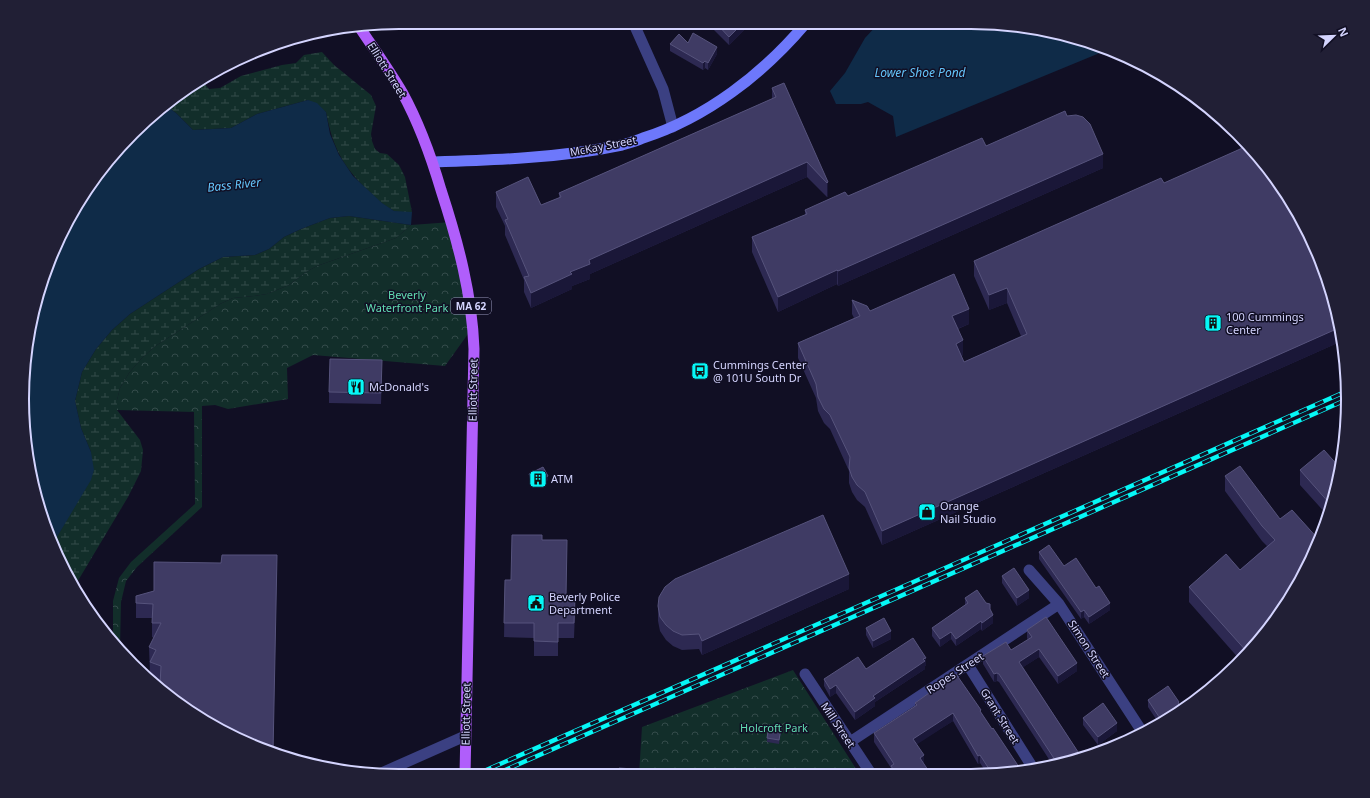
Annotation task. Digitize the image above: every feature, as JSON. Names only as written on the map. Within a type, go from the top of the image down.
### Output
[{"type":"main road","name":"McKay Street","points":[[433,162],[509,160],[577,152],[623,145],[660,133],[695,117],[725,97],[762,67],[801,29]]},
{"type":"main road","name":"Elliott Street","points":[[362,31],[402,92],[420,128],[433,162],[459,246],[469,293],[473,327],[474,357],[465,769]]},
{"type":"street","points":[[636,29],[663,89],[673,127]]},
{"type":"street","name":"Simon Street","points":[[1029,570],[1059,604],[1140,728]]},
{"type":"street","name":"Ropes Street","points":[[850,742],[1059,604]]},
{"type":"street","name":"Grant Street","points":[[968,665],[1031,764]]},
{"type":"street","name":"Mill Street","points":[[805,674],[868,769]]},
{"type":"street","points":[[391,769],[466,736]]},
{"type":"green space","points":[[322,52],[334,65],[371,95],[376,106],[371,134],[372,141],[375,149],[380,153],[387,154],[399,165],[405,177],[412,212],[394,211],[382,203],[362,185],[347,167],[336,148],[326,112],[308,100],[257,114],[231,128],[193,130],[170,109],[205,84],[209,89],[220,88],[241,76],[282,65],[296,63],[304,55]]},
{"type":"green space","points":[[349,216],[411,225],[396,238],[317,266],[306,272],[289,285],[267,294],[233,298],[220,304],[154,347],[141,359],[129,373],[120,388],[117,400],[117,410],[140,440],[143,450],[141,471],[128,497],[78,581],[67,563],[56,538],[68,517],[91,452],[81,428],[75,401],[82,372],[96,349],[112,330],[130,314],[199,269],[223,257],[255,255],[269,249],[284,237],[330,218]]},
{"type":"green space","name":"Beverly Waterfront Park","points":[[452,222],[473,327],[445,366],[313,355],[287,368],[288,399],[228,409],[215,405],[202,406],[202,507],[137,567],[126,581],[121,602],[120,642],[113,634],[113,601],[119,578],[131,562],[195,504],[194,412],[117,410],[117,400],[120,388],[129,373],[154,347],[220,304],[233,298],[267,294],[289,285],[306,272],[317,266],[396,238],[411,225]]},
{"type":"green space","name":"Holcroft Park","points":[[793,670],[856,769],[639,769],[642,727]]},
{"type":"water","name":"Lower Shoe Pond","points":[[873,29],[995,30],[1043,36],[1101,53],[896,137],[893,116],[868,102],[861,104],[836,104],[830,91],[845,73],[865,38]]},
{"type":"water","name":"Bass River","points":[[308,100],[317,103],[326,112],[330,134],[339,155],[353,176],[382,203],[394,211],[412,212],[411,225],[349,216],[330,218],[284,237],[269,249],[255,255],[223,257],[199,269],[130,314],[112,330],[96,349],[82,372],[75,401],[81,428],[91,452],[94,470],[91,480],[56,538],[36,471],[32,447],[29,399],[32,351],[36,327],[49,280],[67,235],[91,193],[105,174],[137,137],[170,109],[193,130],[231,128],[257,114]]},
{"type":"building","points":[[722,29],[737,29],[729,37]]},
{"type":"building","points":[[693,33],[717,47],[708,63],[705,61],[703,63],[670,44],[679,34],[688,43]]},
{"type":"building","points":[[784,83],[828,182],[827,183],[807,162],[589,260],[590,264],[570,272],[572,274],[531,293],[524,277],[529,276],[505,220],[508,219],[496,192],[528,177],[541,205],[561,197],[559,193],[776,97],[772,88]]},
{"type":"building","points":[[1065,111],[1067,116],[1076,115],[1083,117],[1090,124],[1103,154],[778,297],[752,237],[807,214],[805,210],[845,192],[848,196],[982,138],[986,146]]},
{"type":"building","name":"100 Cummings Center","points":[[1243,148],[1279,193],[1303,235],[1321,280],[1334,330],[882,531],[865,492],[857,485],[852,477],[849,468],[850,457],[830,415],[824,409],[818,397],[816,384],[798,343],[860,316],[852,300],[867,306],[870,311],[954,274],[969,309],[952,316],[963,340],[956,344],[964,362],[1027,334],[1007,288],[989,295],[974,261],[1161,178],[1164,183]]},
{"type":"building","name":"McDonald's","points":[[330,359],[382,360],[381,393],[329,392]]},
{"type":"building","points":[[1324,450],[1335,463],[1327,500],[1300,470]]},
{"type":"building","points":[[1240,466],[1280,519],[1292,510],[1315,535],[1303,563],[1279,605],[1244,649],[1189,587],[1226,554],[1240,570],[1275,540],[1262,526],[1225,476]]},
{"type":"building","name":"ATM","points":[[543,467],[548,476],[534,483],[529,474]]},
{"type":"building","points":[[823,515],[849,574],[702,641],[699,634],[682,635],[673,631],[660,617],[658,606],[659,597],[665,587],[675,579]]},
{"type":"building","name":"Beverly Police Department","points":[[512,535],[542,535],[542,540],[567,540],[566,597],[575,597],[574,623],[558,623],[558,642],[534,641],[534,623],[504,623],[505,580],[511,580]]},
{"type":"building","points":[[1049,545],[1064,566],[1076,558],[1096,588],[1099,586],[1110,603],[1089,617],[1084,610],[1081,612],[1039,552]]},
{"type":"building","points":[[222,555],[277,555],[273,747],[235,731],[193,707],[160,681],[161,666],[150,662],[156,650],[149,647],[161,623],[152,623],[153,604],[136,603],[136,596],[154,591],[154,562],[221,563]]},
{"type":"building","points":[[1014,568],[1029,590],[1017,598],[1002,576]]},
{"type":"building","points":[[977,590],[986,603],[990,604],[990,609],[993,615],[982,623],[981,621],[956,639],[951,632],[940,639],[932,628],[968,603],[965,598]]},
{"type":"building","points":[[1046,617],[1077,663],[1058,676],[1039,649],[1019,662],[1078,753],[1054,759],[999,674],[994,674],[983,656],[1006,642],[1011,650],[1032,637],[1027,630]]},
{"type":"building","points":[[884,618],[891,631],[873,641],[866,628]]},
{"type":"building","points":[[913,638],[926,658],[923,659],[925,661],[873,696],[875,698],[855,712],[836,685],[830,689],[824,679],[858,657],[866,669]]},
{"type":"building","points":[[956,674],[1018,766],[989,768],[980,755],[978,756],[953,713],[913,739],[924,755],[920,758],[927,769],[893,769],[891,766],[894,764],[874,733],[917,705],[915,703]]},
{"type":"building","points":[[1168,686],[1180,705],[1159,717],[1148,700]]},
{"type":"building","points":[[1103,703],[1117,723],[1098,737],[1083,718]]},
{"type":"building","points":[[769,725],[781,728],[779,740],[767,738]]},
{"type":"railway","points":[[489,769],[1341,394]]},
{"type":"railway","points":[[508,769],[1341,402]]},
{"type":"place","name":"100 Cummings Center","points":[[1213,323]]},
{"type":"place","name":"Cummings Center @ 101U South Dr","points":[[700,371]]},
{"type":"place","name":"McDonald's","points":[[356,387]]},
{"type":"place","name":"ATM","points":[[538,479]]},
{"type":"place","name":"Orange Nail Studio","points":[[927,512]]},
{"type":"place","name":"Beverly Police Department","points":[[536,603]]}]
